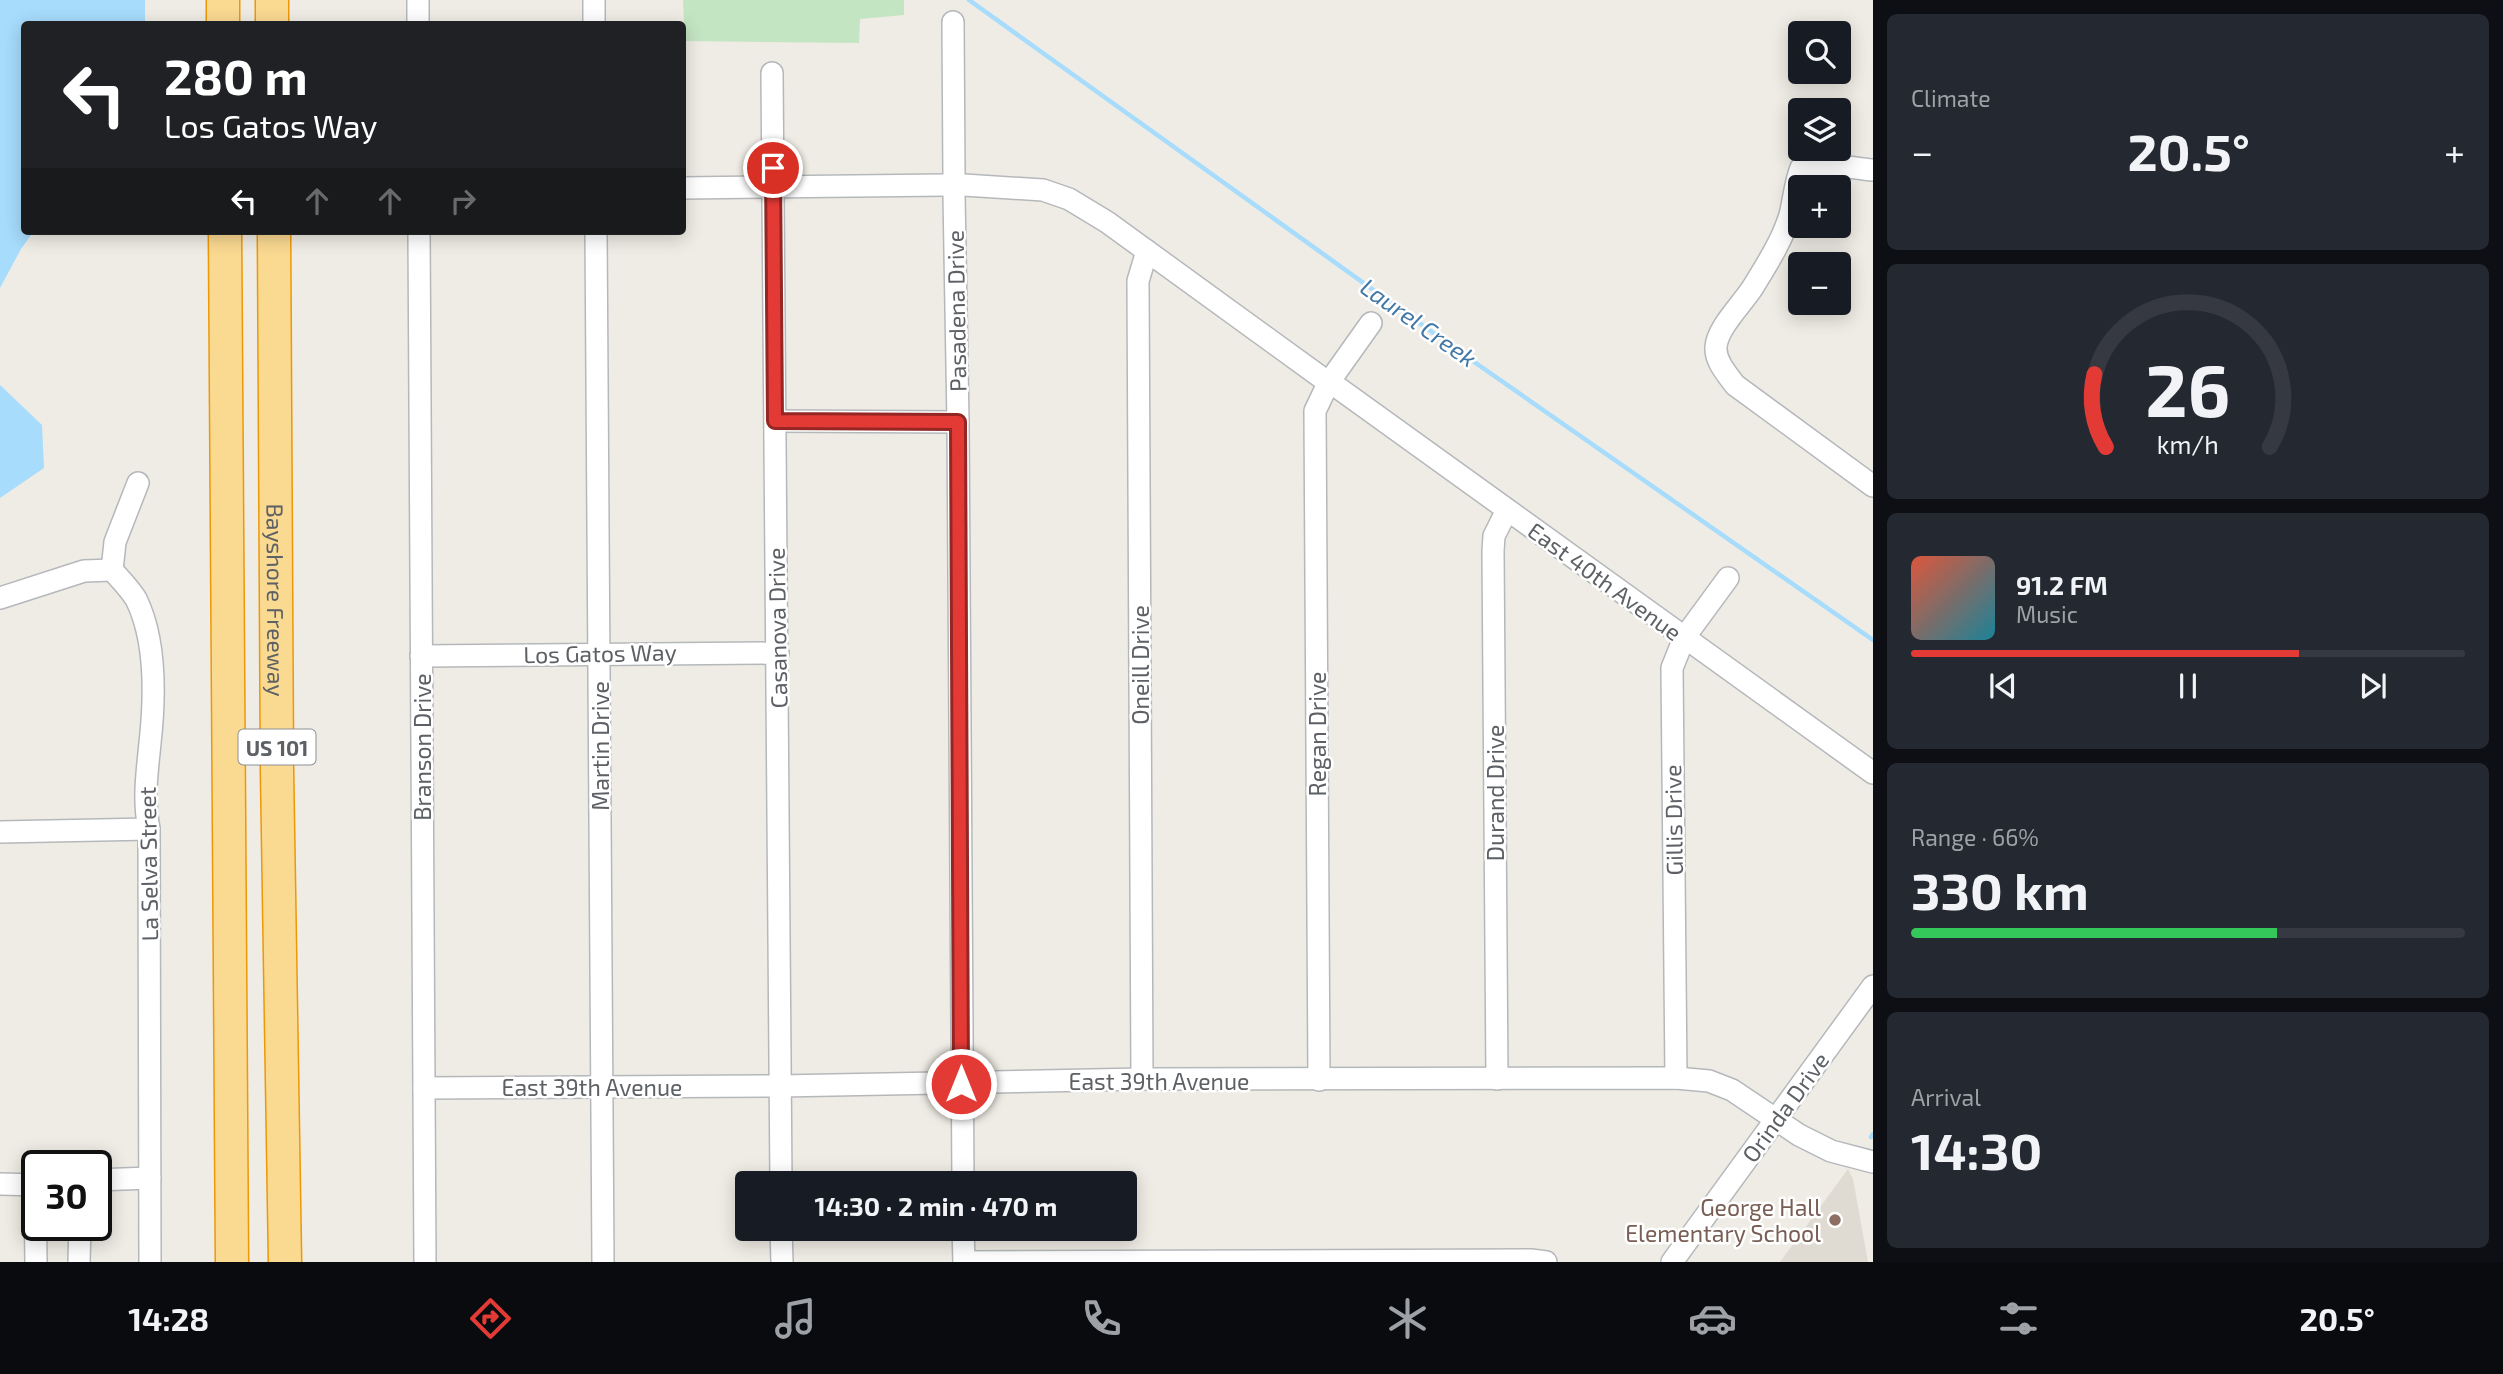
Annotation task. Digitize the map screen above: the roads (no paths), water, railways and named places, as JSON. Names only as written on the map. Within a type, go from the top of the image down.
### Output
[{"type":"highway","points":[[223,0],[223,21]]},
{"type":"highway","points":[[272,0],[272,21]]},
{"type":"highway","name":"US 101","points":[[225,235],[232,1262]]},
{"type":"highway","name":"Bayshore Freeway","points":[[274,235],[277,756],[285,1262]]},
{"type":"street","points":[[418,0],[418,21]]},
{"type":"street","points":[[594,0],[594,21]]},
{"type":"street","name":"Pasadena Drive","points":[[953,22],[963,1171]]},
{"type":"street","name":"Casanova Drive","points":[[772,73],[781,1171]]},
{"type":"street","points":[[1873,170],[1811,164],[1801,168],[1782,236],[1751,289],[1723,328],[1716,346],[1721,367],[1735,385],[1873,486]]},
{"type":"street","name":"East 40th Avenue","points":[[686,188],[954,186],[1043,190],[1069,199],[1107,222],[1873,774]]},
{"type":"street","name":"Branson Drive","points":[[419,235],[425,1262]]},
{"type":"street","name":"Martin Drive","points":[[596,235],[603,1262]]},
{"type":"street","name":"Oneill Drive","points":[[1142,1079],[1138,281],[1147,251]]},
{"type":"street","name":"Regan Drive","points":[[1319,1080],[1315,411],[1329,383],[1371,323]]},
{"type":"street","points":[[775,421],[958,422]]},
{"type":"street","points":[[0,598],[84,571],[112,570],[115,542],[138,483]]},
{"type":"street","name":"Durand Drive","points":[[1497,1079],[1493,551],[1494,536],[1507,510]]},
{"type":"street","name":"La Selva Street","points":[[112,570],[135,597],[143,619],[151,659],[153,713],[144,804],[149,829],[150,1262]]},
{"type":"street","name":"Gillis Drive","points":[[1676,1078],[1672,668],[1684,638],[1728,578]]},
{"type":"street","name":"Los Gatos Way","points":[[421,656],[778,653]]},
{"type":"street","points":[[0,832],[149,829]]},
{"type":"street","name":"Orinda Drive","points":[[1672,1262],[1873,986]]},
{"type":"street","name":"East 39th Avenue","points":[[424,1088],[961,1084],[1142,1079],[1676,1078],[1709,1081],[1732,1090],[1831,1151],[1873,1163]]},
{"type":"street","points":[[112,1179],[150,1178]]},
{"type":"street","points":[[0,1184],[21,1185]]},
{"type":"street","points":[[36,1241],[36,1262]]},
{"type":"street","points":[[79,1262],[80,1241]]},
{"type":"street","points":[[781,1241],[782,1262]]},
{"type":"street","points":[[963,1241],[964,1262],[1546,1262]]},
{"type":"water","points":[[0,0],[145,0],[145,21],[21,21],[21,235],[31,235],[0,288]]},
{"type":"water","points":[[0,385],[42,425],[44,468],[0,498]]},
{"type":"waterway","name":"Laurel Creek","points":[[969,0],[1457,350],[1873,640]]},
{"type":"place","name":"George Hall Elementary School","points":[[1835,1220]]}]
